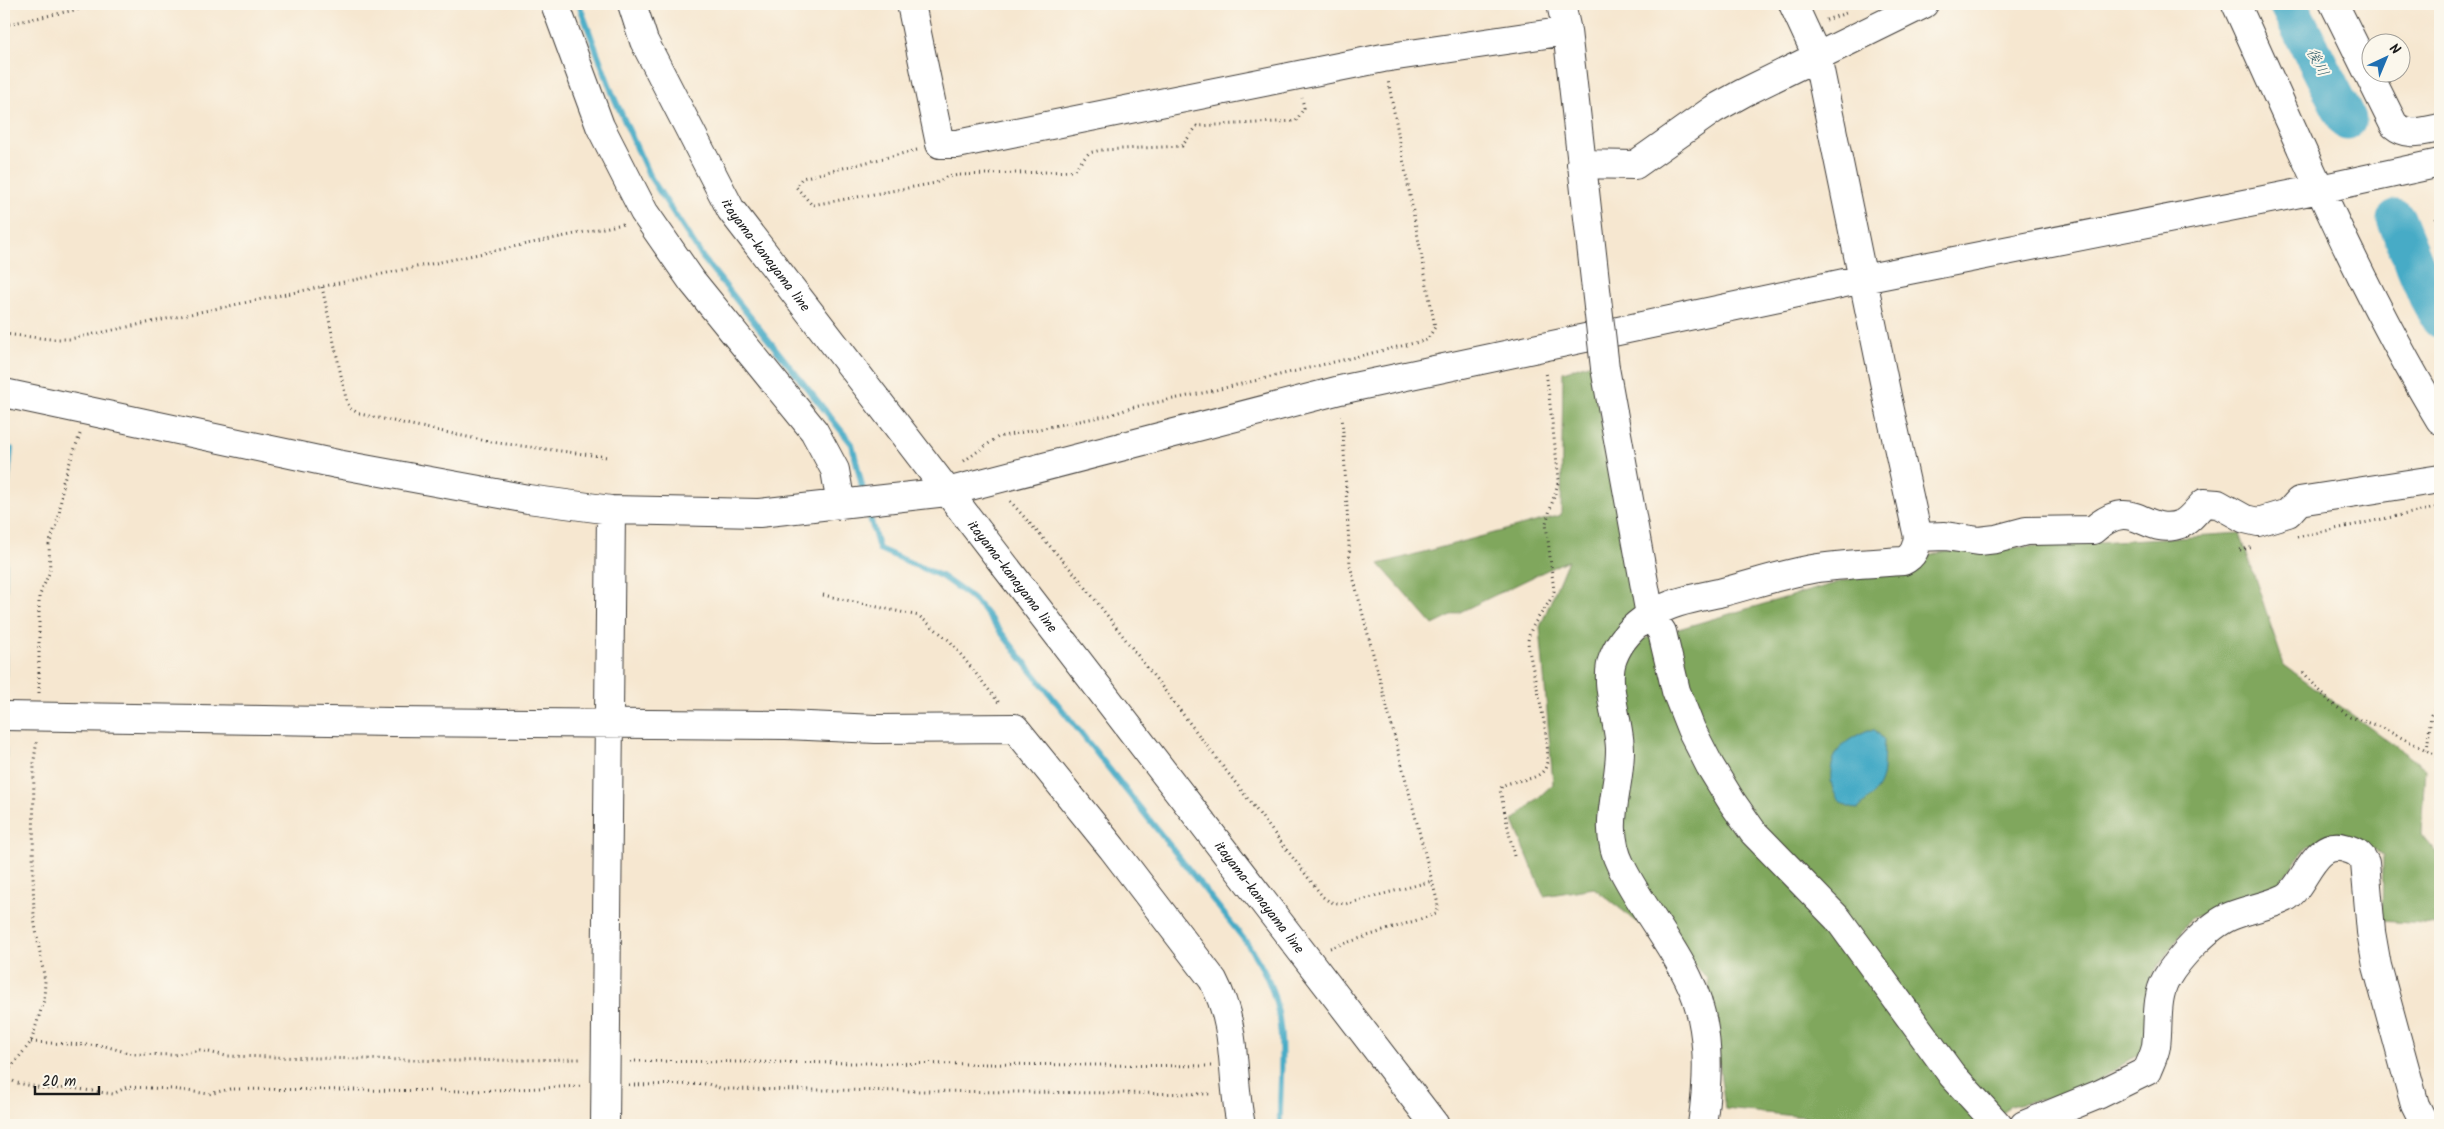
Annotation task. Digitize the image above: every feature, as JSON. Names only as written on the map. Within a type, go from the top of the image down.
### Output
[{"type":"street","points":[[555,4],[600,126],[644,212],[692,281],[814,431],[835,470],[841,505]]},
{"type":"street","name":"itayama-kanayama line","points":[[632,4],[644,41],[731,210],[1435,1125]]},
{"type":"street","points":[[911,4],[940,144],[957,144],[1383,58],[1567,31]]},
{"type":"street","points":[[1561,4],[1567,31],[1605,368],[1650,615],[1662,632],[1676,691],[1691,730],[1710,766],[1753,832],[1838,919],[1952,1075],[1998,1125]]},
{"type":"street","points":[[1702,1125],[1706,1096],[1706,1051],[1700,1010],[1689,978],[1620,866],[1612,840],[1610,823],[1620,750],[1618,718],[1609,677],[1612,660],[1621,642],[1633,628],[1650,615],[1664,608],[1816,568],[1903,561],[1909,558],[1915,551],[1918,536],[1817,56],[1793,4]]},
{"type":"street","points":[[1581,164],[1635,165],[1714,110],[1817,56],[1924,4]]},
{"type":"street","points":[[2236,4],[2320,189],[2405,362],[2440,420]]},
{"type":"street","points":[[2334,4],[2394,126],[2402,132],[2411,133],[2440,128]]},
{"type":"street","points":[[4,393],[462,488],[611,510],[759,513],[947,492],[1340,390],[1863,278],[2320,189],[2440,163]]},
{"type":"street","points":[[1918,536],[1945,536],[1979,541],[1996,540],[2026,531],[2093,530],[2107,518],[2116,515],[2134,516],[2160,527],[2172,526],[2183,523],[2204,503],[2218,504],[2245,519],[2258,522],[2288,513],[2300,501],[2440,479]]},
{"type":"street","points":[[605,1125],[611,723],[611,510]]},
{"type":"street","points":[[4,716],[876,728],[1015,728],[1112,848],[1213,980],[1221,996],[1231,1029],[1237,1107],[1241,1125]]},
{"type":"street","points":[[2024,1125],[2108,1090],[2147,1071],[2156,1047],[2160,991],[2167,978],[2193,946],[2212,927],[2228,917],[2287,897],[2318,856],[2329,848],[2342,847],[2359,853],[2365,863],[2376,966],[2415,1104],[2422,1119],[2429,1125]]},
{"type":"path","points":[[4,25],[103,4]]},
{"type":"path","points":[[1804,29],[1854,10]]},
{"type":"path","points":[[962,463],[998,437],[1110,415],[1134,407],[1203,393],[1426,340],[1436,327],[1383,58]]},
{"type":"path","points":[[940,144],[802,178],[796,187],[812,205],[936,183],[946,177],[960,175],[1073,171],[1089,153],[1101,150],[1182,146],[1197,126],[1296,121],[1304,108],[1297,75]]},
{"type":"path","points":[[4,334],[50,339],[70,339],[623,225],[644,212]]},
{"type":"path","points":[[2436,218],[2440,227]]},
{"type":"path","points":[[322,287],[351,409],[360,414],[491,442],[607,457]]},
{"type":"path","points":[[1514,856],[1500,790],[1502,786],[1537,776],[1545,770],[1549,750],[1528,642],[1532,626],[1551,600],[1554,592],[1546,523],[1559,480],[1541,346]]},
{"type":"path","points":[[1305,956],[1436,914],[1438,904],[1350,565],[1340,390]]},
{"type":"path","points":[[4,1076],[31,1042],[44,1000],[45,981],[34,919],[33,873],[34,760],[39,716],[39,597],[50,571],[49,545],[59,516],[63,482],[86,411]]},
{"type":"path","points":[[992,480],[1080,580],[1323,897],[1330,902],[1346,904],[1432,881]]},
{"type":"path","points":[[2287,539],[2440,507]]},
{"type":"path","points":[[2240,550],[2259,546]]},
{"type":"path","points":[[823,595],[919,616],[950,641],[1011,717],[1015,728]]},
{"type":"path","points":[[2303,672],[2339,710],[2350,718],[2376,725],[2440,756]]},
{"type":"path","points":[[2427,750],[2431,715],[2440,705]]},
{"type":"green space","points":[[1591,363],[1644,639],[1942,552],[2240,533],[2284,665],[2425,768],[2421,834],[2440,857],[2440,917],[2436,925],[2382,921],[2383,855],[2344,834],[2308,846],[2276,887],[2190,919],[2147,984],[2145,1050],[2085,1089],[2010,1106],[1993,1125],[1886,1125],[1725,1109],[1708,978],[1594,888],[1544,896],[1513,821],[1553,784],[1540,627],[1568,560],[1433,625],[1379,564],[1561,515],[1563,372]]},
{"type":"water","points":[[1868,730],[1875,730],[1884,740],[1882,779],[1868,800],[1858,809],[1848,807],[1835,794],[1831,774],[1832,764],[1842,746]]},
{"type":"waterway","points":[[579,4],[613,95],[649,175],[703,258],[852,444],[864,494]]},
{"type":"waterway","name":"後川","points":[[2288,4],[2347,120]]},
{"type":"waterway","name":"後川","points":[[2396,219],[2428,297],[2440,319]]},
{"type":"waterway","points":[[4,606],[5,504],[11,449]]},
{"type":"waterway","points":[[867,507],[879,549],[941,576],[968,595],[981,607],[1247,943],[1266,975],[1275,997],[1279,1015],[1282,1052],[1280,1125]]},
{"type":"waterway","points":[[4,644],[4,698]]},
{"type":"waterway","points":[[4,734],[4,758]]}]
